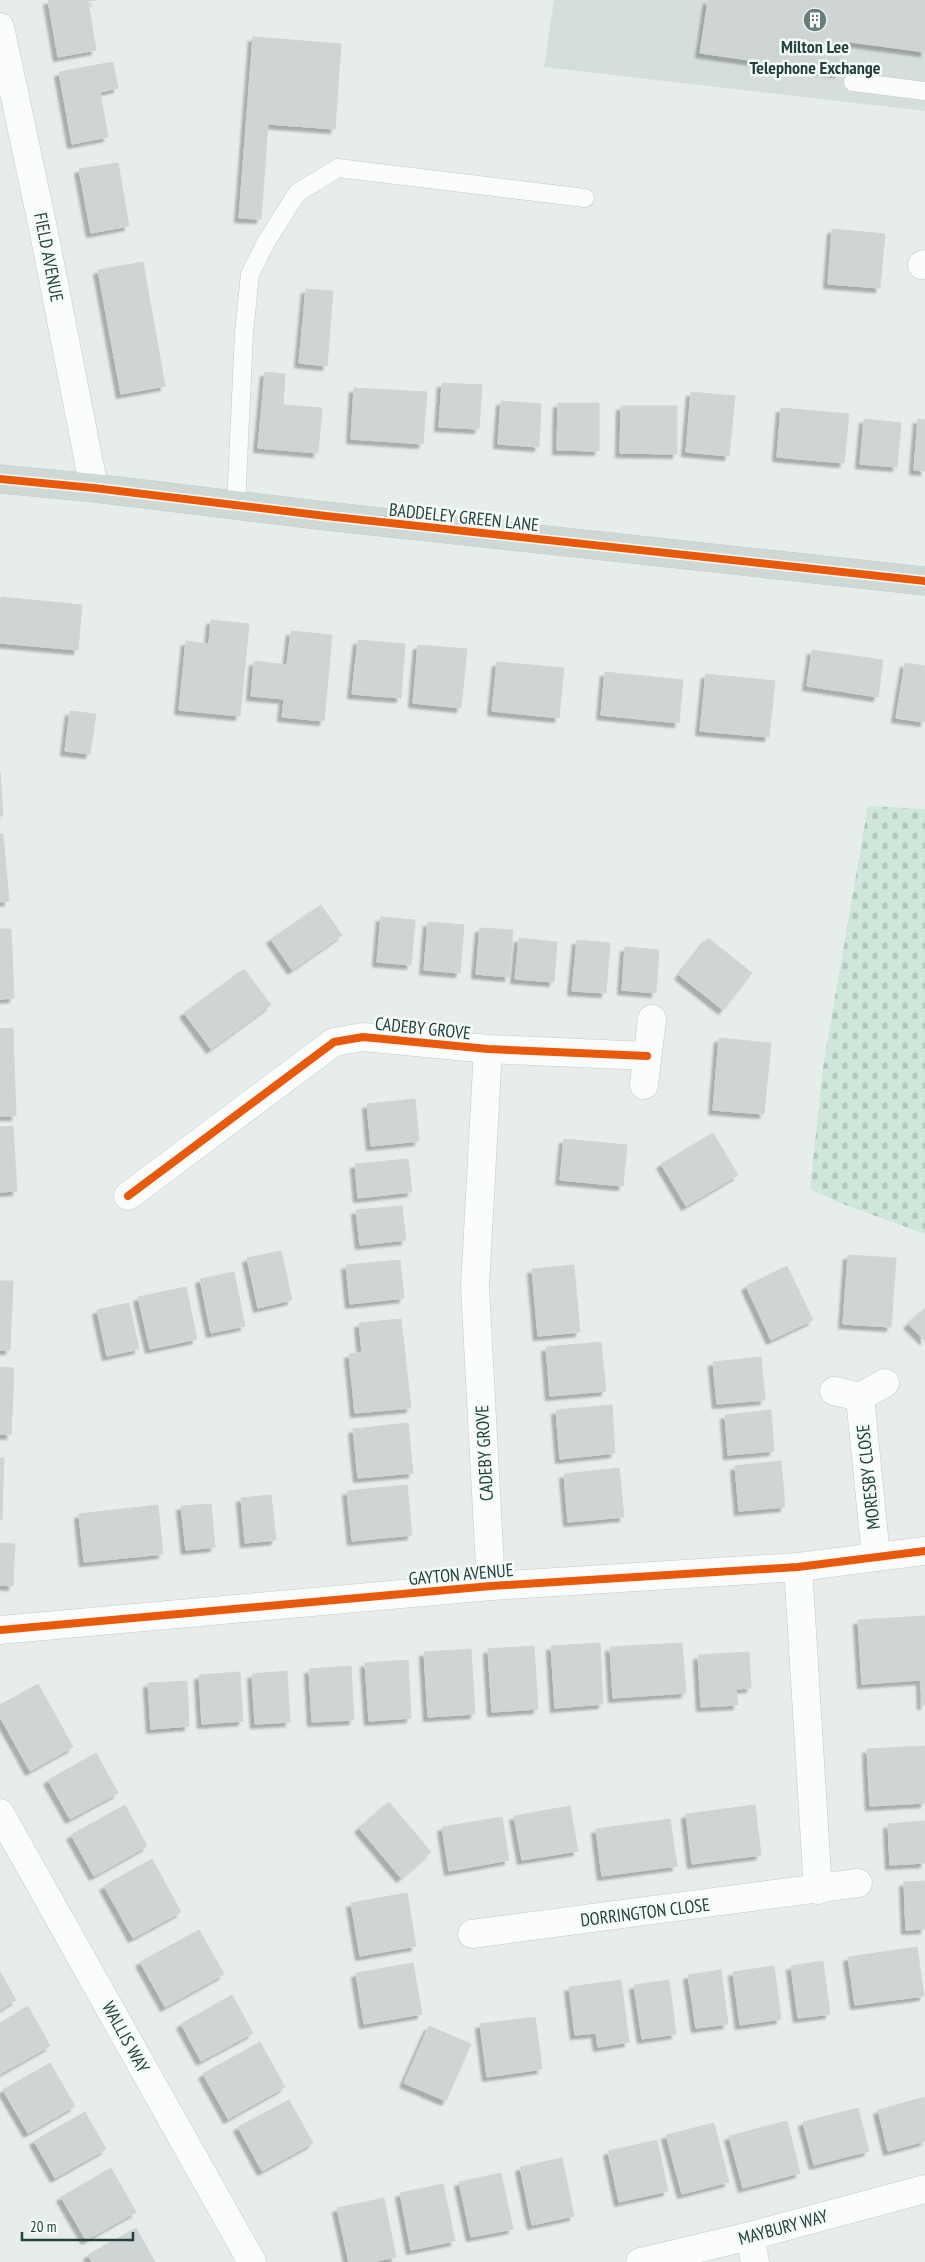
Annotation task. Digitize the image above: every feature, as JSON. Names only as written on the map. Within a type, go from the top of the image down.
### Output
[{"type":"main road","name":"BADDELEY GREEN LANE","points":[[0,479],[925,582]]},
{"type":"street","name":"FIELD AVENUE","points":[[0,27],[43,228],[94,488]]},
{"type":"street","points":[[644,1085],[652,1019]]},
{"type":"street","name":"CADEBY GROVE","points":[[128,1196],[334,1042],[363,1037],[488,1049],[647,1056]]},
{"type":"street","name":"CADEBY GROVE","points":[[488,1049],[474,1287],[491,1586]]},
{"type":"street","points":[[834,1391],[860,1397],[885,1383]]},
{"type":"street","name":"MORESBY CLOSE","points":[[860,1397],[876,1557]]},
{"type":"street","name":"GAYTON AVENUE","points":[[0,1630],[491,1586],[798,1567],[925,1551]]},
{"type":"street","points":[[798,1567],[818,1890]]},
{"type":"street","name":"WALLIS WAY","points":[[0,1813],[252,2262]]},
{"type":"street","name":"DORRINGTON CLOSE","points":[[472,1934],[818,1890],[858,1883]]},
{"type":"street","name":"MAYBURY WAY","points":[[640,2262],[750,2236],[925,2189]]},
{"type":"street","points":[[750,2236],[756,2262]]},
{"type":"lane","points":[[853,82],[925,91]]},
{"type":"lane","points":[[236,505],[244,333],[250,274],[265,244],[297,194],[338,168],[585,198]]},
{"type":"shaded area","points":[[554,0],[925,0],[925,111],[544,67]]},
{"type":"green space","points":[[868,806],[925,809],[925,1234],[840,1203],[810,1189],[823,1067]]},
{"type":"building","points":[[48,0],[96,0],[88,1],[96,50],[58,57]]},
{"type":"building","name":"Milton Lee Telephone Exchange","points":[[708,0],[925,0],[925,52],[843,41],[839,73],[700,53]]},
{"type":"building","points":[[253,37],[341,44],[335,129],[268,124],[261,219],[239,218]]},
{"type":"building","points":[[113,62],[118,88],[100,92],[108,137],[72,144],[59,72]]},
{"type":"building","points":[[118,163],[129,226],[91,233],[79,169]]},
{"type":"building","points":[[832,229],[885,234],[880,288],[828,284]]},
{"type":"building","points":[[143,262],[165,386],[121,394],[98,270]]},
{"type":"building","points":[[306,289],[333,291],[327,366],[299,363]]},
{"type":"building","points":[[265,372],[285,374],[283,405],[322,408],[318,453],[258,448]]},
{"type":"building","points":[[442,383],[482,385],[479,429],[439,427]]},
{"type":"building","points":[[354,388],[427,392],[423,444],[351,439]]},
{"type":"building","points":[[691,392],[735,396],[729,456],[686,452]]},
{"type":"building","points":[[501,401],[541,404],[539,447],[498,444]]},
{"type":"building","points":[[558,403],[599,403],[599,451],[557,450]]},
{"type":"building","points":[[621,406],[677,406],[677,454],[620,453]]},
{"type":"building","points":[[781,408],[849,414],[844,463],[777,457]]},
{"type":"building","points":[[864,419],[901,423],[897,467],[860,464]]},
{"type":"building","points":[[918,419],[925,420],[925,471],[914,470]]},
{"type":"building","points":[[1,597],[82,605],[78,650],[0,643]]},
{"type":"building","points":[[211,620],[249,624],[240,716],[179,710],[186,641],[209,644]]},
{"type":"building","points":[[291,631],[332,635],[324,721],[282,717],[284,699],[251,696],[254,661],[287,665]]},
{"type":"building","points":[[358,640],[405,644],[401,698],[352,694]]},
{"type":"building","points":[[418,645],[467,649],[461,708],[413,703]]},
{"type":"building","points":[[812,650],[883,660],[878,697],[807,686]]},
{"type":"building","points":[[497,662],[564,668],[559,718],[492,711]]},
{"type":"building","points":[[905,663],[925,666],[925,722],[896,718]]},
{"type":"building","points":[[605,672],[683,680],[679,723],[601,715]]},
{"type":"building","points":[[706,674],[775,681],[769,737],[700,731]]},
{"type":"building","points":[[70,711],[96,714],[90,754],[65,751]]},
{"type":"building","points":[[0,772],[3,816],[0,816]]},
{"type":"building","points":[[0,834],[3,834],[9,901],[0,902]]},
{"type":"building","points":[[321,905],[342,935],[292,970],[271,939]]},
{"type":"building","points":[[381,917],[415,920],[411,965],[377,962]]},
{"type":"building","points":[[428,922],[464,925],[460,973],[424,970]]},
{"type":"building","points":[[480,928],[513,930],[509,977],[476,974]]},
{"type":"building","points":[[0,929],[11,929],[14,998],[0,999]]},
{"type":"building","points":[[519,938],[557,942],[554,982],[515,979]]},
{"type":"building","points":[[708,938],[752,973],[723,1010],[679,975]]},
{"type":"building","points":[[577,940],[610,943],[606,993],[572,991]]},
{"type":"building","points":[[625,947],[659,950],[656,993],[622,990]]},
{"type":"building","points":[[244,969],[271,1005],[211,1049],[184,1013]]},
{"type":"building","points":[[13,1028],[16,1116],[0,1116],[0,1029]]},
{"type":"building","points":[[719,1038],[771,1043],[764,1114],[713,1110]]},
{"type":"building","points":[[415,1099],[419,1141],[371,1146],[367,1104]]},
{"type":"building","points":[[13,1126],[17,1191],[0,1192],[0,1127]]},
{"type":"building","points":[[713,1133],[738,1175],[686,1206],[661,1164]]},
{"type":"building","points":[[564,1139],[627,1145],[623,1186],[560,1180]]},
{"type":"building","points":[[408,1159],[412,1192],[358,1198],[355,1164]]},
{"type":"building","points":[[402,1206],[406,1240],[360,1245],[356,1210]]},
{"type":"building","points":[[281,1251],[292,1300],[258,1308],[247,1258]]},
{"type":"building","points":[[848,1255],[896,1258],[891,1327],[843,1324]]},
{"type":"building","points":[[400,1260],[404,1298],[350,1304],[346,1265]]},
{"type":"building","points":[[574,1265],[580,1332],[538,1336],[532,1269]]},
{"type":"building","points":[[787,1266],[813,1320],[771,1340],[746,1286]]},
{"type":"building","points":[[234,1272],[245,1326],[211,1333],[200,1279]]},
{"type":"building","points":[[0,1281],[13,1281],[10,1350],[0,1350]]},
{"type":"building","points":[[186,1287],[197,1339],[150,1349],[138,1297]]},
{"type":"building","points":[[129,1303],[139,1349],[107,1356],[97,1310]]},
{"type":"building","points":[[925,1308],[925,1341],[908,1324]]},
{"type":"building","points":[[401,1319],[411,1408],[355,1413],[349,1354],[362,1352],[359,1323]]},
{"type":"building","points":[[601,1342],[606,1391],[550,1396],[546,1347]]},
{"type":"building","points":[[761,1357],[765,1400],[717,1404],[713,1362]]},
{"type":"building","points":[[0,1367],[14,1368],[11,1435],[0,1434]]},
{"type":"building","points":[[612,1405],[615,1453],[560,1459],[556,1410]]},
{"type":"building","points":[[771,1410],[774,1451],[728,1455],[725,1415]]},
{"type":"building","points":[[408,1423],[413,1473],[358,1478],[353,1429]]},
{"type":"building","points":[[0,1458],[4,1458],[2,1520],[0,1520]]},
{"type":"building","points":[[781,1461],[785,1507],[739,1511],[735,1466]]},
{"type":"building","points":[[619,1468],[624,1517],[568,1522],[564,1474]]},
{"type":"building","points":[[407,1485],[412,1535],[352,1541],[347,1491]]},
{"type":"building","points":[[271,1495],[276,1540],[245,1543],[241,1498]]},
{"type":"building","points":[[211,1504],[215,1547],[186,1550],[181,1506]]},
{"type":"building","points":[[158,1505],[163,1554],[84,1562],[79,1514]]},
{"type":"building","points":[[0,1543],[15,1544],[13,1586],[0,1585]]},
{"type":"building","points":[[925,1616],[925,1705],[922,1705],[921,1680],[862,1684],[858,1620]]},
{"type":"building","points":[[600,1643],[603,1704],[555,1708],[551,1646]]},
{"type":"building","points":[[682,1643],[686,1693],[613,1698],[610,1647]]},
{"type":"building","points":[[534,1646],[538,1709],[492,1712],[488,1649]]},
{"type":"building","points":[[471,1649],[475,1714],[428,1717],[424,1652]]},
{"type":"building","points":[[749,1652],[751,1688],[736,1689],[738,1705],[701,1707],[698,1655]]},
{"type":"building","points":[[408,1660],[411,1718],[369,1721],[365,1663]]},
{"type":"building","points":[[351,1666],[354,1720],[312,1722],[309,1669]]},
{"type":"building","points":[[287,1671],[290,1722],[255,1724],[252,1674]]},
{"type":"building","points":[[240,1672],[243,1721],[202,1724],[199,1675]]},
{"type":"building","points":[[187,1681],[189,1726],[151,1729],[148,1683]]},
{"type":"building","points":[[38,1684],[73,1747],[30,1771],[0,1717],[0,1705]]},
{"type":"building","points":[[925,1746],[925,1803],[870,1806],[867,1749]]},
{"type":"building","points":[[96,1753],[118,1793],[70,1819],[48,1780]]},
{"type":"building","points":[[389,1802],[431,1852],[401,1878],[359,1828]]},
{"type":"building","points":[[125,1805],[147,1846],[94,1876],[71,1835]]},
{"type":"building","points":[[755,1805],[761,1855],[692,1864],[686,1814]]},
{"type":"building","points":[[570,1806],[578,1851],[522,1860],[514,1816]]},
{"type":"building","points":[[502,1817],[509,1860],[449,1871],[442,1827]]},
{"type":"building","points":[[670,1819],[677,1866],[602,1876],[596,1829]]},
{"type":"building","points":[[925,1821],[925,1863],[890,1865],[888,1824]]},
{"type":"building","points":[[152,1859],[181,1912],[133,1938],[104,1886]]},
{"type":"building","points":[[925,1881],[925,1929],[906,1930],[904,1882]]},
{"type":"building","points":[[407,1893],[416,1946],[360,1956],[351,1903]]},
{"type":"building","points":[[199,1930],[224,1974],[165,2007],[140,1962]]},
{"type":"building","points":[[917,1947],[924,1996],[855,2005],[848,1957]]},
{"type":"building","points":[[823,1961],[830,2014],[798,2018],[791,1966]]},
{"type":"building","points":[[413,1963],[422,2014],[364,2024],[356,1973]]},
{"type":"building","points":[[774,1966],[781,2019],[740,2025],[733,1972]]},
{"type":"building","points":[[721,1970],[728,2024],[696,2028],[688,1975]]},
{"type":"building","points":[[0,1972],[16,2000],[0,2010]]},
{"type":"building","points":[[621,1980],[629,2042],[598,2047],[596,2033],[575,2035],[569,1987]]},
{"type":"building","points":[[669,1980],[676,2034],[642,2039],[634,1985]]},
{"type":"building","points":[[232,1995],[253,2033],[201,2061],[181,2024]]},
{"type":"building","points":[[28,2006],[50,2046],[0,2074],[0,2023]]},
{"type":"building","points":[[535,2017],[542,2069],[487,2077],[480,2024]]},
{"type":"building","points":[[429,2026],[471,2044],[446,2101],[404,2083]]},
{"type":"building","points":[[260,2042],[285,2087],[228,2119],[203,2074]]},
{"type":"building","points":[[50,2063],[75,2106],[28,2133],[3,2090]]},
{"type":"building","points":[[925,2097],[925,2141],[888,2151],[878,2110]]},
{"type":"building","points":[[289,2100],[313,2143],[262,2171],[238,2127]]},
{"type":"building","points":[[858,2108],[869,2151],[814,2165],[803,2122]]},
{"type":"building","points":[[85,2112],[106,2149],[55,2178],[34,2141]]},
{"type":"building","points":[[787,2121],[800,2173],[743,2188],[729,2136]]},
{"type":"building","points":[[714,2123],[729,2182],[682,2194],[666,2135]]},
{"type":"building","points":[[657,2140],[668,2191],[619,2202],[608,2151]]},
{"type":"building","points":[[562,2158],[574,2216],[532,2225],[520,2167]]},
{"type":"building","points":[[111,2168],[136,2212],[86,2240],[61,2197]]},
{"type":"building","points":[[501,2173],[513,2229],[471,2237],[459,2182]]},
{"type":"building","points":[[443,2184],[455,2241],[411,2250],[400,2193]]},
{"type":"building","points":[[384,2198],[396,2257],[372,2262],[349,2262],[337,2208]]},
{"type":"building","points":[[136,2228],[155,2262],[92,2262],[88,2255]]},
{"type":"cycle path","points":[[0,479],[925,581]]},
{"type":"cycle path","points":[[128,1196],[334,1042],[363,1037],[488,1049],[647,1056]]},
{"type":"cycle path","points":[[0,1630],[491,1586],[798,1567],[925,1551]]},
{"type":"place","name":"Milton Lee Telephone Exchange","points":[[815,20]]}]
